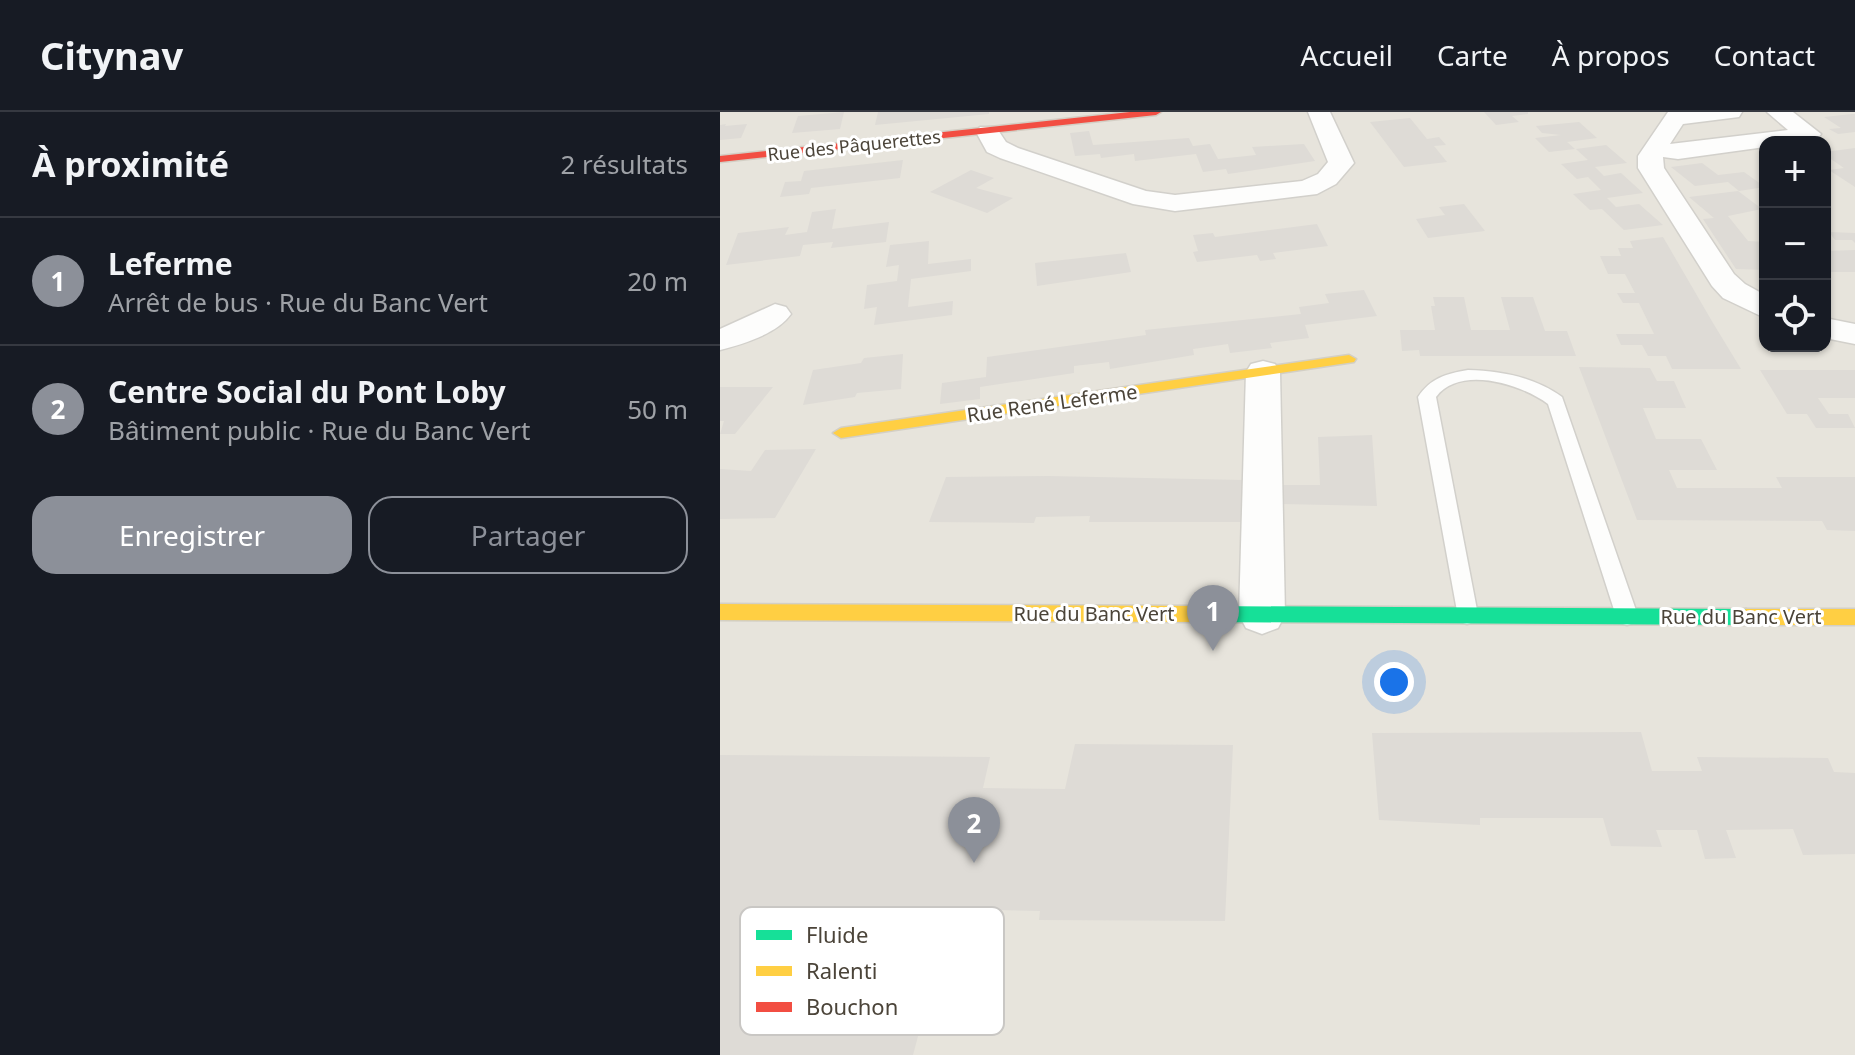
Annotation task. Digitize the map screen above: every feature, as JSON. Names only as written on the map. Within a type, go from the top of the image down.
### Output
[{"type":"street","name":"Rue des Pâquerettes","points":[[720,159],[1156,112]]},
{"type":"street","points":[[988,132],[996,147],[1009,153],[1150,200],[1191,202],[1308,188],[1327,179],[1341,163],[1319,112]]},
{"type":"street","points":[[1731,112],[1678,115],[1649,159],[1651,168],[1723,280],[1734,291],[1759,305]]},
{"type":"street","points":[[1656,149],[1678,152],[1809,134],[1778,112]]},
{"type":"street","points":[[720,340],[745,331],[775,314]]},
{"type":"street","points":[[1831,329],[1855,334]]},
{"type":"street","name":"Rue René Leferme","points":[[841,433],[1349,359]]},
{"type":"street","points":[[1262,615],[1263,372]]},
{"type":"street","name":"Rue du Banc Vert","points":[[720,612],[1855,617]]},
{"type":"lane","points":[[1467,615],[1427,397],[1430,390],[1446,379],[1495,377],[1537,386],[1556,401],[1627,616]]},
{"type":"shaded area","points":[[720,112],[1855,112],[1855,1055],[720,1055]]},
{"type":"building","points":[[844,112],[840,129],[792,133],[798,116]]},
{"type":"building","points":[[878,112],[989,112],[989,114],[875,125]]},
{"type":"building","points":[[1484,112],[1528,114],[1512,116],[1519,122],[1496,125]]},
{"type":"building","points":[[1855,114],[1855,132],[1838,134],[1829,129],[1841,128],[1824,117]]},
{"type":"building","points":[[1410,118],[1427,139],[1439,137],[1446,145],[1434,146],[1447,162],[1404,167],[1370,122]]},
{"type":"building","points":[[1579,122],[1597,138],[1567,142],[1575,149],[1549,152],[1535,138],[1561,135],[1542,133],[1536,126]]},
{"type":"building","points":[[747,124],[741,138],[720,140],[720,125]]},
{"type":"building","points":[[1089,131],[1093,145],[1189,138],[1193,146],[1210,144],[1218,159],[1256,155],[1252,147],[1304,144],[1315,161],[1228,174],[1226,169],[1203,172],[1196,154],[1135,161],[1134,154],[1101,158],[1100,154],[1075,156],[1070,133]]},
{"type":"building","points":[[1606,145],[1627,163],[1595,167],[1604,176],[1621,173],[1643,193],[1607,198],[1616,207],[1639,204],[1663,225],[1624,230],[1602,209],[1590,210],[1573,194],[1601,190],[1588,177],[1577,179],[1561,164],[1588,160],[1576,149]]},
{"type":"building","points":[[1855,148],[1855,187],[1831,171],[1844,168],[1831,159],[1831,151]]},
{"type":"building","points":[[903,160],[900,178],[811,188],[809,194],[780,197],[785,182],[801,181],[804,171]]},
{"type":"building","points":[[1702,163],[1718,175],[1744,172],[1759,183],[1759,188],[1739,191],[1728,182],[1695,186],[1671,167]]},
{"type":"building","points":[[971,170],[994,178],[976,188],[1013,198],[987,213],[930,192]]},
{"type":"building","points":[[1738,191],[1759,207],[1759,210],[1728,216],[1748,241],[1759,242],[1759,270],[1736,269],[1703,219],[1714,218],[1689,197]]},
{"type":"building","points":[[1464,204],[1485,231],[1428,238],[1416,219],[1445,215],[1439,207]]},
{"type":"building","points":[[836,209],[832,229],[889,222],[886,242],[831,248],[833,242],[803,245],[800,256],[726,265],[738,233],[789,227],[785,235],[807,232],[812,212]]},
{"type":"building","points":[[1317,224],[1328,246],[1273,253],[1276,259],[1260,261],[1257,255],[1197,262],[1193,252],[1198,251],[1193,235],[1213,233],[1215,237]]},
{"type":"building","points":[[1831,232],[1855,233],[1855,243],[1852,240],[1835,240]]},
{"type":"building","points":[[1663,237],[1741,369],[1672,369],[1666,356],[1648,356],[1642,345],[1621,345],[1616,334],[1654,334],[1639,303],[1623,303],[1617,293],[1635,293],[1625,274],[1608,274],[1600,256],[1621,256],[1618,248],[1633,248],[1630,241]]},
{"type":"building","points":[[929,241],[928,264],[971,259],[971,271],[911,279],[908,307],[953,301],[952,315],[874,325],[877,307],[864,309],[867,285],[897,281],[899,265],[886,267],[890,245]]},
{"type":"building","points":[[1855,250],[1855,272],[1831,272],[1831,251]]},
{"type":"building","points":[[1126,253],[1131,272],[1037,286],[1035,263]]},
{"type":"building","points":[[1364,290],[1377,316],[1305,325],[1309,338],[1270,343],[1272,348],[1230,353],[1228,344],[1193,349],[1194,355],[1110,369],[1109,362],[1074,366],[1074,373],[980,387],[980,399],[940,404],[942,383],[986,377],[987,357],[1146,335],[1145,330],[1301,314],[1299,307],[1329,303],[1325,294]]},
{"type":"building","points":[[1433,297],[1464,297],[1471,330],[1510,330],[1501,297],[1533,297],[1545,331],[1567,331],[1576,356],[1420,356],[1419,350],[1402,351],[1400,330],[1435,330],[1431,306],[1435,306]]},
{"type":"building","points":[[903,354],[901,389],[857,393],[855,397],[803,405],[813,370],[861,363],[864,358]]},
{"type":"building","points":[[1579,367],[1650,368],[1657,381],[1674,381],[1686,408],[1643,408],[1656,439],[1701,439],[1717,470],[1669,470],[1677,488],[1782,488],[1776,477],[1855,477],[1855,531],[1827,530],[1822,521],[1637,520]]},
{"type":"building","points":[[1760,370],[1855,370],[1855,398],[1818,398],[1829,414],[1848,414],[1855,428],[1816,428],[1807,414],[1787,414]]},
{"type":"building","points":[[720,387],[773,387],[735,434],[720,434],[724,421],[720,421]]},
{"type":"building","points":[[1372,435],[1377,506],[1281,504],[1282,485],[1320,485],[1318,437]]},
{"type":"building","points":[[816,449],[775,518],[720,519],[720,469],[751,471],[765,450]]},
{"type":"building","points":[[946,477],[1243,480],[1241,522],[1089,522],[1090,516],[1036,517],[1034,523],[929,522]]},
{"type":"building","points":[[1641,732],[1652,771],[1702,771],[1697,757],[1828,758],[1834,772],[1855,773],[1855,854],[1803,855],[1793,829],[1726,830],[1736,858],[1705,859],[1697,830],[1656,830],[1662,847],[1611,846],[1603,818],[1480,818],[1480,825],[1379,820],[1372,733]]},
{"type":"building","points":[[1075,744],[1233,745],[1225,921],[1039,920],[1040,911],[1004,910],[1004,907],[740,907],[740,1035],[918,1035],[913,1055],[720,1055],[720,755],[990,757],[983,788],[1065,789]]},
{"type":"traffic: fast","points":[[1203,614],[1746,617]]},
{"type":"traffic: slow","points":[[841,433],[1349,359]]},
{"type":"traffic: slow","points":[[720,612],[1203,614]]},
{"type":"traffic: slow","points":[[1746,617],[1855,617]]},
{"type":"traffic: jam","points":[[720,159],[1156,112]]},
{"type":"place","name":"Leferme","points":[[1213,651]]},
{"type":"place","name":"Centre Social du Pont Loby","points":[[974,863]]}]
